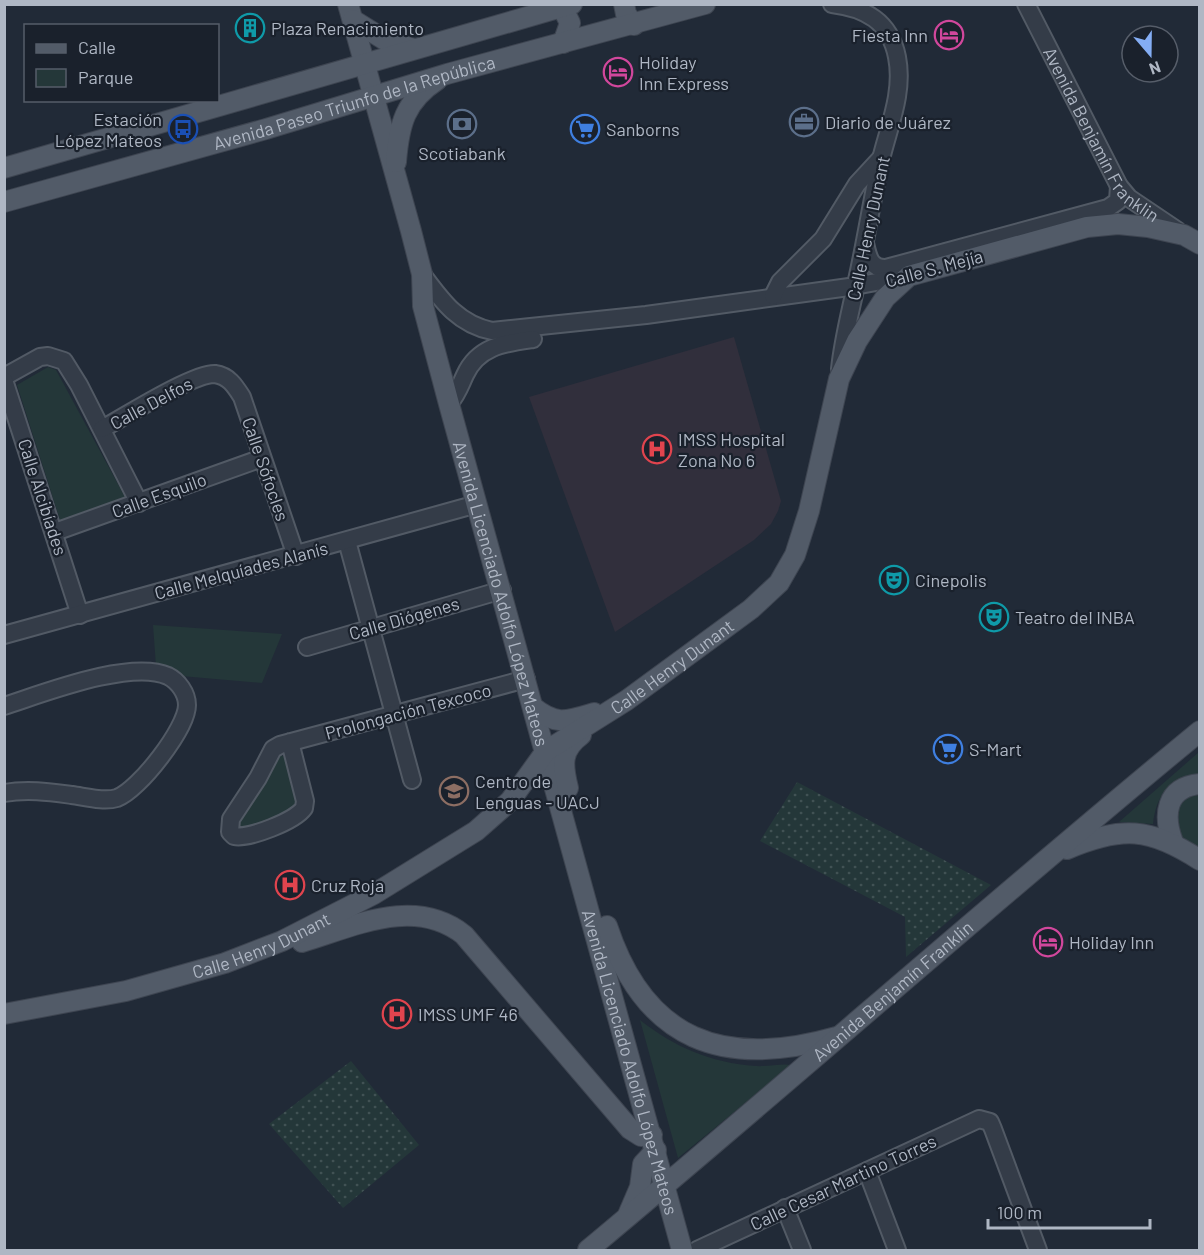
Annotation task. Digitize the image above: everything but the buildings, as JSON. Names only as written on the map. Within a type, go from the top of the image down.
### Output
[{"type":"main road","points":[[624,4],[626,14],[634,24]]},
{"type":"main road","name":"Avenida Paseo Triunfo de la República","points":[[4,202],[266,129],[447,74],[705,4]]},
{"type":"main road","points":[[563,43],[570,23],[567,6]]},
{"type":"main road","name":"Avenida Paseo Triunfo de la República","points":[[4,168],[567,6]]},
{"type":"main road","points":[[350,12],[385,40],[414,49]]},
{"type":"main road","name":"Avenida Licenciado Adolfo López Mateos","points":[[350,12],[422,274],[423,306],[449,404],[682,1251]]},
{"type":"main road","points":[[395,173],[398,139],[405,113],[420,91],[447,74]]},
{"type":"main road","name":"Calle S. Mejía","points":[[909,276],[1087,227],[1138,226],[1192,240]]},
{"type":"main road","points":[[839,379],[857,340],[874,312],[909,276]]},
{"type":"main road","name":"Calle Henry Dunant","points":[[4,1014],[126,991],[225,963],[282,941],[374,894],[476,831],[510,801],[546,751],[615,708],[751,609],[779,583],[788,569],[809,511],[839,379]]},
{"type":"main road","points":[[534,708],[546,718],[561,721],[615,708]]},
{"type":"main road","points":[[615,708],[568,747],[563,764],[609,931],[623,969],[637,992],[652,1009],[673,1026],[720,1045],[767,1051],[793,1048],[843,1035]]},
{"type":"main road","name":"Avenida Benjamín Franklin","points":[[588,1251],[1200,731]]},
{"type":"main road","points":[[1173,842],[1166,818],[1170,800],[1185,787],[1200,784]]},
{"type":"main road","points":[[1052,855],[1106,835],[1141,834],[1173,842],[1200,860]]},
{"type":"main road","points":[[282,941],[296,944],[400,915],[437,918],[464,935],[630,1129],[654,1143],[643,1164],[640,1186],[627,1218]]},
{"type":"street","name":"Calle Henry Dunant","points":[[832,4],[852,7],[876,19],[888,33],[897,56],[896,100],[841,354],[839,379]]},
{"type":"street","name":"Avenida Benjamín Franklin","points":[[1026,4],[1119,186],[1137,203],[1192,240]]},
{"type":"street","points":[[773,296],[780,282],[811,254],[823,239],[857,184],[882,157]]},
{"type":"street","points":[[864,242],[870,261],[875,266],[886,268],[1108,208],[1118,201],[1119,186]]},
{"type":"street","name":"Calle S. Mejía","points":[[422,274],[452,312],[468,323],[492,331],[646,315],[856,286],[909,276]]},
{"type":"street","name":"Calle S. Mejía","points":[[449,404],[461,390],[464,376],[471,365],[499,344],[627,326],[635,324],[646,315]]},
{"type":"street","name":"Calle Delfos","points":[[4,379],[40,357],[48,356],[64,361],[102,429],[139,503]]},
{"type":"street","name":"Calle Delfos","points":[[102,429],[195,378],[215,374],[234,383]]},
{"type":"street","name":"Calle Alcibíades","points":[[4,379],[80,615]]},
{"type":"street","name":"Calle Sófocles","points":[[234,383],[242,397],[296,556]]},
{"type":"street","name":"Calle Esquilo","points":[[55,532],[262,458]]},
{"type":"street","name":"Calle Melquíades Alanís","points":[[4,635],[296,556],[477,504]]},
{"type":"street","points":[[347,541],[412,780]]},
{"type":"street","name":"Calle Diógenes","points":[[307,647],[502,590]]},
{"type":"street","points":[[4,706],[94,678],[142,672],[167,676],[176,682],[185,696],[187,707],[177,733],[140,781],[124,794],[110,799],[29,790],[4,793]]},
{"type":"street","name":"Prolongación Texcoco","points":[[290,742],[305,801],[304,808],[295,816],[248,837],[234,836],[229,826],[231,819],[258,778],[273,749],[290,742],[396,716],[526,679]]},
{"type":"street","name":"Calle Cesar Martino Torres","points":[[697,1251],[979,1119],[990,1122],[1038,1251]]},
{"type":"street","points":[[867,1171],[897,1251]]},
{"type":"street","points":[[785,1208],[802,1251]]},
{"type":"shaded area","name":"IMSS Hospital Zona No 6","points":[[734,337],[781,501],[778,511],[771,524],[754,540],[615,632],[529,397]]},
{"type":"green space","points":[[48,367],[56,370],[125,497],[60,520],[17,385]]},
{"type":"green space","points":[[153,625],[282,634],[262,683],[181,676],[156,666]]},
{"type":"green space","points":[[1199,752],[1199,776],[1180,780],[1166,790],[1157,805],[1153,824],[1119,822]]},
{"type":"green space","points":[[281,755],[285,757],[298,802],[294,809],[242,833],[238,831],[238,819]]},
{"type":"green space","points":[[797,782],[991,885],[906,957],[905,917],[760,841]]},
{"type":"green space","points":[[1199,796],[1199,848],[1180,835],[1173,813],[1185,798]]},
{"type":"green space","points":[[640,1020],[680,1046],[709,1057],[755,1066],[792,1065],[678,1158]]},
{"type":"green space","points":[[351,1061],[419,1145],[343,1208],[269,1124]]},
{"type":"place","name":"Plaza Renacimiento","points":[[250,28]]},
{"type":"place","name":"Fiesta Inn","points":[[949,35]]},
{"type":"place","name":"Holiday Inn Express","points":[[618,72]]},
{"type":"place","name":"Diario de Juárez","points":[[804,122]]},
{"type":"place","name":"Scotiabank","points":[[462,124]]},
{"type":"place","name":"Estación López Mateos","points":[[183,129]]},
{"type":"place","name":"Sanborns","points":[[585,129]]},
{"type":"place","name":"IMSS Hospital Zona No 6","points":[[657,449]]},
{"type":"place","name":"Cinepolis","points":[[894,580]]},
{"type":"place","name":"Teatro del INBA","points":[[994,617]]},
{"type":"place","name":"S-Mart","points":[[948,749]]},
{"type":"place","name":"Centro de Lenguas - UACJ","points":[[454,791]]},
{"type":"place","name":"Cruz Roja","points":[[290,885]]},
{"type":"place","name":"Holiday Inn","points":[[1048,942]]},
{"type":"place","name":"IMSS UMF 46","points":[[397,1014]]}]
